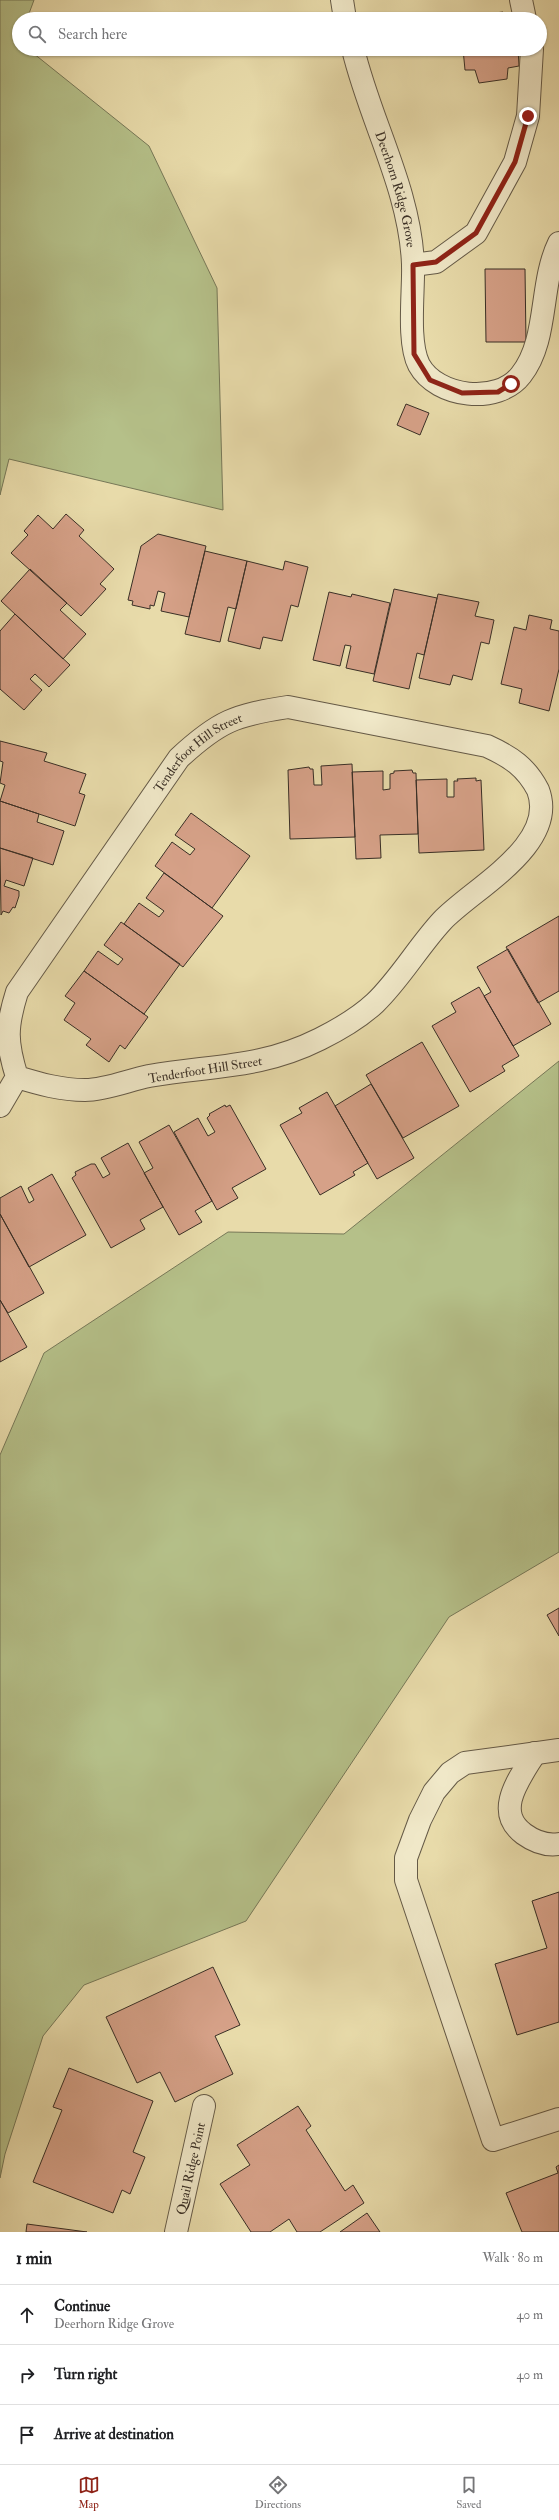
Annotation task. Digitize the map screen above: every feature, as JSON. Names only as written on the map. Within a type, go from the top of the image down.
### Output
[{"type":"street","points":[[342,0],[344,12]]},
{"type":"street","points":[[521,0],[524,12]]},
{"type":"street","name":"Deerhorn Ridge Grove","points":[[354,56],[358,73],[395,177],[408,224],[413,265],[414,354],[430,380],[462,393],[498,392],[520,377],[535,351],[546,284],[559,243]]},
{"type":"street","points":[[413,265],[436,262],[476,233],[515,162],[528,116],[532,56]]},
{"type":"street","name":"Tenderfoot Hill Street","points":[[288,706],[487,746],[512,757],[551,797],[532,841],[511,866],[442,921],[374,1005],[319,1040],[281,1056],[239,1066],[149,1076],[87,1090],[54,1088],[17,1077],[9,1052],[8,1020],[17,992],[180,758],[204,735],[230,719],[259,711],[288,706]]},
{"type":"street","points":[[0,1106],[17,1077]]},
{"type":"street","points":[[559,1750],[466,1763],[450,1773],[434,1792],[420,1820],[406,1858],[406,1880],[493,2140],[559,2119]]},
{"type":"street","points":[[535,1753],[516,1784],[509,1802],[510,1817],[516,1828],[530,1838],[548,1846],[559,1844]]},
{"type":"street","name":"Quail Ridge Point","points":[[176,2232],[204,2106]]},
{"type":"green space","points":[[0,0],[34,0],[30,12],[12,12],[12,56],[37,56],[149,146],[217,288],[223,510],[9,459],[0,495]]},
{"type":"green space","points":[[559,1061],[559,1552],[449,1617],[246,1921],[84,1985],[43,2036],[5,2154],[0,2178],[0,1455],[44,1353],[228,1232],[344,1234]]},
{"type":"building","points":[[464,56],[518,56],[519,66],[508,68],[507,79],[479,83],[475,70],[465,70]]},
{"type":"building","points":[[485,269],[525,269],[526,342],[486,342]]},
{"type":"building","points":[[406,404],[429,413],[420,435],[397,425]]},
{"type":"building","points":[[66,514],[84,530],[79,536],[114,569],[100,584],[106,589],[81,616],[11,553],[28,535],[24,531],[38,515],[53,529]]},
{"type":"building","points":[[158,534],[206,546],[189,617],[161,611],[165,593],[158,591],[154,606],[150,605],[150,609],[132,605],[133,601],[128,600],[141,546]]},
{"type":"building","points":[[205,551],[247,561],[236,609],[228,607],[220,642],[185,634]]},
{"type":"building","points":[[247,561],[283,570],[285,561],[308,567],[298,607],[291,605],[282,641],[263,637],[260,649],[228,641]]},
{"type":"building","points":[[30,569],[67,603],[60,610],[86,634],[63,659],[1,601]]},
{"type":"building","points":[[394,589],[437,598],[424,655],[417,653],[409,689],[373,681]]},
{"type":"building","points":[[329,592],[351,597],[352,594],[390,603],[374,674],[346,668],[351,646],[345,645],[340,666],[313,660]]},
{"type":"building","points":[[438,594],[479,602],[475,616],[494,620],[489,644],[481,642],[472,680],[453,675],[450,685],[419,678]]},
{"type":"building","points":[[15,614],[70,665],[49,687],[35,674],[30,679],[42,690],[24,710],[0,689],[0,631]]},
{"type":"building","points":[[529,615],[552,620],[550,629],[559,631],[559,669],[549,711],[519,703],[522,689],[501,684],[514,627],[526,630]]},
{"type":"building","points":[[0,741],[47,753],[44,761],[86,774],[79,793],[85,795],[75,826],[0,801],[5,785],[0,783],[3,762],[0,761]]},
{"type":"building","points":[[352,764],[355,837],[290,839],[288,770],[309,767],[310,769],[313,769],[314,785],[322,785],[321,766]]},
{"type":"building","points":[[412,770],[413,773],[416,773],[418,834],[380,835],[381,858],[356,859],[352,772],[383,771],[383,790],[390,789],[390,774],[394,773],[394,771]]},
{"type":"building","points":[[476,778],[476,781],[481,780],[484,850],[419,853],[416,780],[447,779],[447,797],[454,797],[454,781],[458,781],[457,779]]},
{"type":"building","points":[[0,801],[39,814],[37,822],[64,831],[53,865],[0,848]]},
{"type":"building","points":[[191,813],[250,856],[212,908],[155,866],[172,842],[190,855],[195,849],[175,835]]},
{"type":"building","points":[[0,848],[33,858],[24,886],[6,880],[4,886],[19,891],[19,896],[15,908],[13,907],[9,913],[3,911],[1,915]]},
{"type":"building","points":[[164,873],[223,916],[183,967],[124,924],[139,903],[159,917],[164,911],[146,898]]},
{"type":"building","points":[[559,916],[559,991],[538,1003],[506,947]]},
{"type":"building","points":[[121,922],[180,964],[144,1014],[84,971],[98,951],[118,965],[123,959],[104,945]]},
{"type":"building","points":[[508,949],[551,1024],[513,1046],[484,996],[491,992],[477,967]]},
{"type":"building","points":[[84,971],[148,1017],[125,1049],[120,1045],[109,1062],[86,1045],[91,1039],[64,1020],[75,1003],[65,996]]},
{"type":"building","points":[[479,987],[519,1056],[502,1066],[505,1071],[470,1092],[432,1026],[456,1012],[451,1003]]},
{"type":"building","points":[[422,1042],[459,1106],[403,1138],[366,1075]]},
{"type":"building","points":[[371,1084],[414,1158],[377,1179],[335,1106]]},
{"type":"building","points":[[327,1092],[368,1163],[353,1172],[355,1175],[320,1195],[280,1125],[302,1113],[299,1108]]},
{"type":"building","points":[[225,1105],[226,1107],[230,1105],[266,1169],[232,1188],[238,1198],[217,1210],[174,1132],[198,1118],[208,1136],[215,1132],[207,1118],[210,1115],[209,1114]]},
{"type":"building","points":[[169,1125],[212,1201],[195,1211],[202,1222],[179,1235],[144,1173],[153,1168],[139,1142]]},
{"type":"building","points":[[128,1143],[163,1207],[140,1220],[145,1229],[111,1248],[72,1178],[76,1175],[75,1172],[91,1164],[95,1164],[103,1178],[110,1174],[101,1158]]},
{"type":"building","points":[[52,1174],[86,1235],[29,1267],[0,1214],[0,1198],[21,1186],[29,1203],[34,1200],[28,1188]]},
{"type":"building","points":[[0,1214],[44,1293],[8,1313],[0,1300]]},
{"type":"building","points":[[0,1300],[27,1347],[0,1362]]},
{"type":"building","points":[[559,1608],[559,1636],[547,1615]]},
{"type":"building","points":[[559,1892],[559,2022],[517,2035],[495,1964],[547,1948],[532,1901]]},
{"type":"building","points":[[213,1967],[240,2025],[215,2036],[233,2074],[175,2102],[160,2072],[137,2083],[106,2017]]},
{"type":"building","points":[[69,2068],[153,2101],[133,2152],[145,2157],[130,2194],[122,2190],[113,2213],[33,2182],[62,2110],[53,2107]]},
{"type":"building","points":[[298,2106],[311,2126],[306,2130],[345,2191],[353,2185],[364,2203],[320,2232],[297,2232],[289,2219],[270,2232],[251,2232],[220,2184],[250,2165],[237,2145]]},
{"type":"building","points":[[559,2165],[559,2232],[522,2232],[506,2193],[558,2173],[556,2167]]},
{"type":"building","points":[[367,2213],[380,2232],[340,2232]]},
{"type":"building","points":[[27,2224],[87,2232],[26,2232]]},
{"type":"route","points":[[511,384],[498,392],[484,394],[462,393],[430,380],[414,354],[412,302],[413,265],[436,262],[476,233],[515,162],[528,116]]}]
